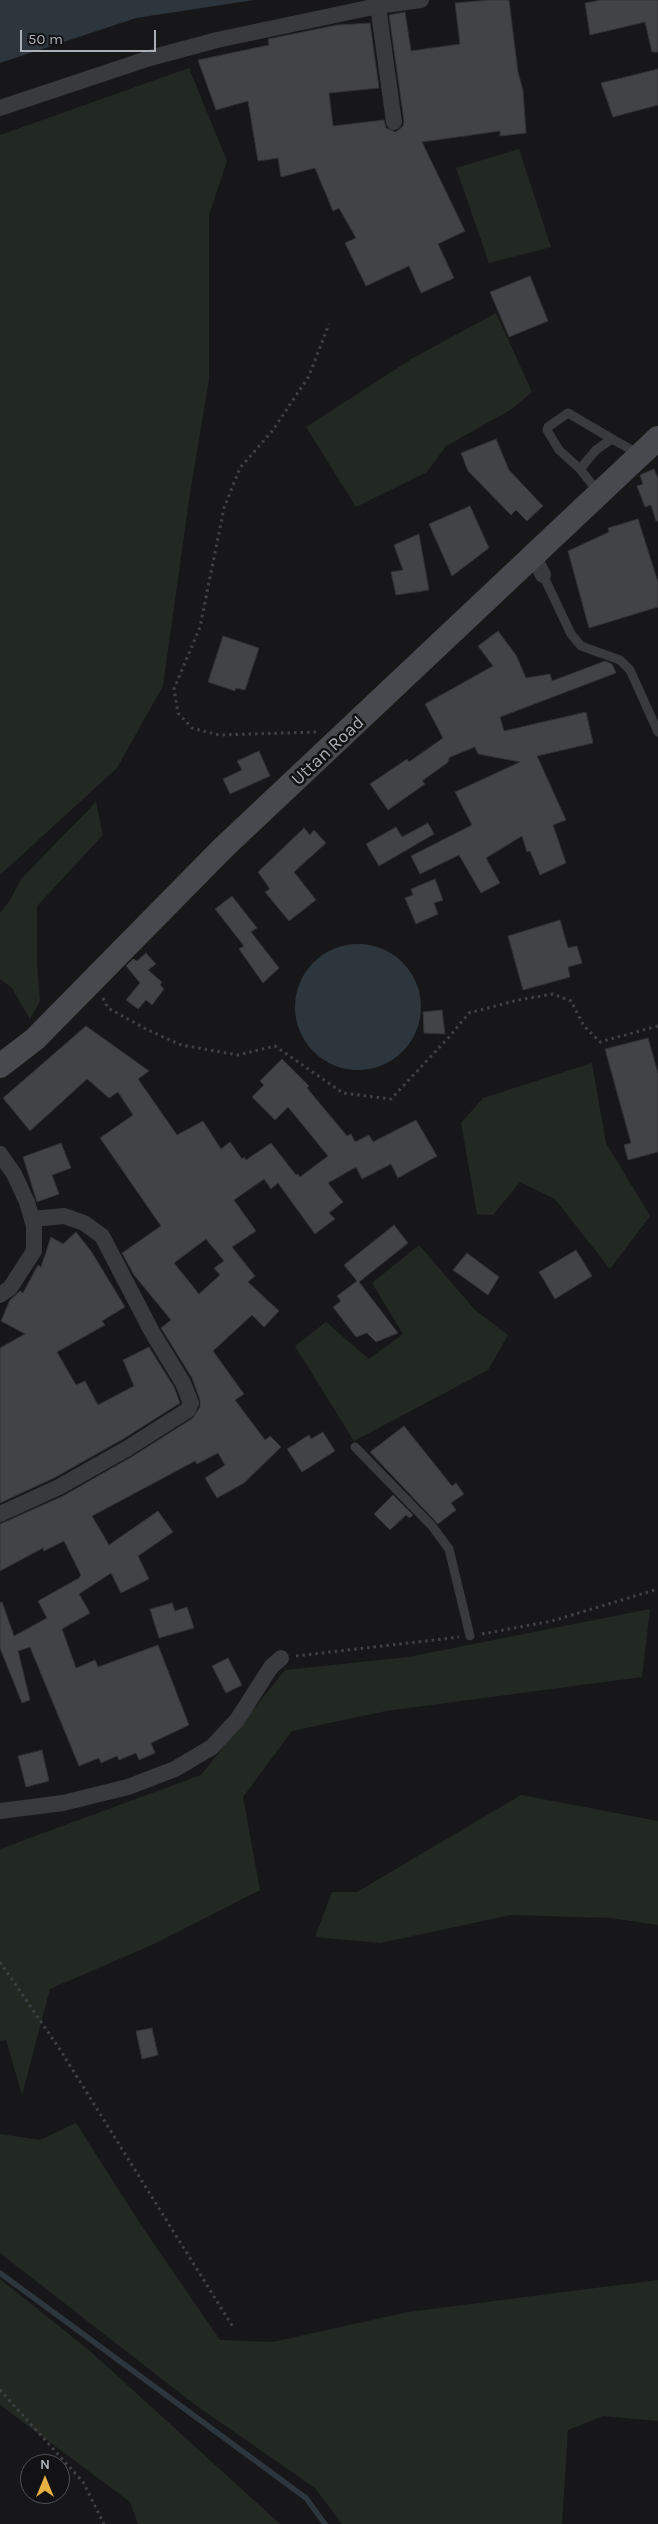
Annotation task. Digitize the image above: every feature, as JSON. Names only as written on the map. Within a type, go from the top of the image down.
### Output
[{"type":"main road","name":"Uttan Road","points":[[0,1066],[35,1039],[223,848],[539,566],[600,494],[658,438]]},
{"type":"street","points":[[0,108],[150,58],[217,40],[378,6],[421,0]]},
{"type":"street","points":[[378,6],[394,122]]},
{"type":"street","points":[[0,1154],[14,1174],[32,1220],[34,1251],[10,1288],[0,1295]]},
{"type":"street","points":[[0,1514],[59,1487],[128,1448],[188,1410],[191,1403],[183,1383],[152,1332],[102,1236],[84,1223],[64,1216],[32,1220]]},
{"type":"street","points":[[0,1811],[64,1803],[128,1787],[175,1769],[212,1747],[237,1720],[271,1667],[281,1658]]},
{"type":"lane","points":[[600,494],[580,469],[556,446],[547,430],[548,426],[568,413],[640,455]]},
{"type":"lane","points":[[580,469],[596,450],[610,440],[614,440]]},
{"type":"lane","points":[[539,566],[571,634],[581,646],[620,660],[630,670],[658,732]]},
{"type":"lane","points":[[355,1447],[432,1526],[449,1549],[470,1636]]},
{"type":"path","points":[[318,732],[219,735],[192,728],[178,713],[174,690],[200,627],[224,508],[240,468],[273,430],[309,376],[329,324]]},
{"type":"path","points":[[94,979],[108,1008],[146,1029],[181,1045],[238,1054],[275,1046],[343,1093],[391,1099],[450,1037],[469,1013],[518,1000],[553,994],[571,1001],[584,1026],[600,1042],[658,1026]]},
{"type":"path","points":[[0,1962],[59,2048],[233,2327]]},
{"type":"path","points":[[0,2390],[84,2482],[104,2524]]},
{"type":"shaded area","points":[[0,0],[254,0],[136,18],[0,63]]},
{"type":"shaded area","points":[[189,68],[227,161],[209,215],[209,380],[189,500],[163,686],[117,768],[0,875],[0,135]]},
{"type":"shaded area","points":[[519,149],[551,247],[489,263],[456,168]]},
{"type":"shaded area","points":[[496,313],[532,392],[512,409],[446,446],[427,472],[356,507],[306,427],[413,358]]},
{"type":"shaded area","points":[[96,802],[103,835],[37,906],[37,964],[40,1001],[30,1019],[12,988],[0,979],[0,913],[9,902],[21,879]]},
{"type":"shaded area","points":[[358,944],[382,949],[402,963],[416,983],[421,1007],[416,1031],[402,1051],[382,1065],[358,1070],[334,1065],[314,1051],[300,1031],[295,1007],[300,983],[314,963],[334,949]]},
{"type":"shaded area","points":[[592,1063],[606,1143],[650,1216],[610,1269],[555,1199],[520,1182],[493,1215],[477,1214],[461,1123],[483,1098]]},
{"type":"shaded area","points":[[419,1245],[475,1310],[508,1335],[488,1370],[354,1441],[295,1346],[326,1322],[369,1359],[403,1334],[372,1283]]},
{"type":"shaded area","points":[[650,1609],[642,1677],[386,1711],[292,1731],[243,1797],[260,1890],[154,1944],[50,1989],[22,2095],[6,2040],[0,2041],[0,1849],[201,1775],[285,1670],[408,1657]]},
{"type":"shaded area","points":[[521,1795],[658,1821],[658,1925],[611,1918],[511,1915],[380,1943],[315,1937],[332,1892],[357,1892]]},
{"type":"shaded area","points":[[76,2123],[141,2225],[220,2340],[273,2342],[408,2312],[658,2280],[658,2421],[603,2416],[568,2430],[562,2524],[342,2524],[315,2488],[194,2404],[0,2253],[0,2134],[40,2140]]},
{"type":"shaded area","points":[[0,2279],[90,2351],[280,2524],[138,2524],[130,2502],[70,2457],[70,2454],[66,2454],[0,2405]]},
{"type":"building","points":[[509,0],[518,72],[523,91],[526,133],[500,136],[500,131],[422,142],[465,231],[438,244],[454,278],[421,293],[409,266],[366,286],[345,243],[356,238],[339,208],[333,211],[315,168],[281,177],[278,158],[258,161],[248,101],[216,110],[198,60],[269,45],[268,39],[337,25],[370,23],[379,88],[329,93],[333,126],[384,120],[386,128],[396,132],[403,126],[404,121],[389,15],[405,12],[411,51],[460,44],[455,3]]},
{"type":"building","points":[[601,0],[658,0],[658,52],[652,52],[645,22],[590,35],[585,3]]},
{"type":"building","points":[[658,69],[658,105],[613,117],[601,83]]},
{"type":"building","points":[[530,276],[548,321],[509,337],[490,292]]},
{"type":"building","points":[[496,439],[509,470],[543,506],[527,521],[516,510],[511,515],[468,471],[461,453]]},
{"type":"building","points":[[654,469],[658,478],[658,521],[656,521],[651,505],[645,507],[637,486],[643,484],[640,475]]},
{"type":"building","points":[[470,506],[489,548],[452,576],[429,524]]},
{"type":"building","points":[[638,519],[658,582],[658,607],[589,628],[568,551],[609,532],[608,528]]},
{"type":"building","points":[[419,534],[429,590],[396,595],[391,572],[403,570],[394,545]]},
{"type":"building","points":[[498,631],[516,655],[526,678],[550,674],[552,681],[605,661],[612,664],[616,673],[500,717],[504,731],[586,712],[593,743],[537,756],[566,820],[553,825],[566,863],[540,875],[530,851],[527,852],[522,836],[486,858],[500,883],[481,893],[459,855],[420,874],[411,856],[472,825],[455,792],[520,762],[478,754],[475,747],[450,757],[447,763],[422,781],[425,784],[388,810],[370,784],[407,759],[409,762],[443,738],[425,704],[493,666],[478,646]]},
{"type":"building","points":[[223,636],[259,648],[245,690],[236,688],[235,691],[208,682]]},
{"type":"building","points":[[259,751],[270,776],[230,794],[223,779],[242,770],[237,761]]},
{"type":"building","points":[[428,823],[434,834],[379,866],[366,844],[396,827],[402,837]]},
{"type":"building","points":[[304,828],[310,835],[314,830],[326,843],[294,872],[316,900],[289,921],[265,892],[270,889],[258,872]]},
{"type":"building","points":[[435,879],[443,900],[434,903],[438,914],[416,924],[405,898],[413,895],[411,889]]},
{"type":"building","points":[[232,896],[257,928],[251,932],[279,968],[263,983],[239,949],[244,946],[215,909]]},
{"type":"building","points":[[560,920],[568,948],[577,946],[582,963],[568,967],[570,977],[523,990],[508,936]]},
{"type":"building","points":[[146,953],[156,964],[148,970],[162,982],[160,985],[164,989],[152,1005],[146,1000],[138,1009],[126,1000],[140,983],[126,966],[133,959],[137,961]]},
{"type":"building","points":[[442,1010],[445,1034],[424,1033],[423,1012]]},
{"type":"building","points":[[86,1026],[149,1071],[138,1079],[177,1135],[203,1121],[221,1149],[230,1142],[242,1159],[244,1157],[246,1160],[271,1143],[296,1175],[298,1174],[300,1177],[328,1156],[288,1107],[275,1120],[252,1097],[264,1085],[260,1081],[282,1059],[309,1086],[307,1088],[347,1136],[351,1134],[355,1142],[369,1135],[373,1142],[416,1120],[437,1156],[398,1178],[391,1164],[362,1179],[356,1167],[328,1183],[343,1202],[329,1213],[335,1219],[315,1234],[278,1183],[271,1189],[264,1179],[234,1200],[256,1231],[232,1247],[255,1276],[248,1282],[279,1311],[264,1327],[252,1315],[213,1351],[244,1394],[235,1400],[265,1440],[270,1436],[281,1447],[244,1483],[217,1498],[205,1478],[225,1465],[218,1453],[197,1464],[195,1461],[92,1516],[109,1545],[158,1511],[173,1532],[138,1556],[149,1579],[121,1593],[111,1573],[79,1594],[90,1613],[62,1629],[76,1668],[95,1660],[98,1667],[158,1645],[189,1725],[151,1743],[155,1753],[139,1760],[136,1753],[119,1760],[117,1756],[101,1763],[99,1758],[79,1766],[30,1647],[18,1651],[30,1700],[22,1703],[0,1648],[0,1603],[2,1602],[14,1636],[47,1618],[38,1601],[79,1578],[81,1575],[64,1541],[44,1551],[43,1548],[0,1571],[0,1524],[63,1496],[133,1456],[193,1418],[200,1407],[200,1400],[192,1378],[161,1328],[171,1320],[134,1275],[122,1253],[161,1226],[100,1138],[133,1115],[118,1092],[109,1098],[87,1079],[30,1131],[3,1098]],"holes":[[[206,1239],[224,1261],[214,1268],[220,1275],[199,1294],[174,1263]]]},
{"type":"building","points":[[648,1038],[658,1073],[658,1152],[628,1160],[624,1145],[631,1143],[605,1049]]},
{"type":"building","points":[[61,1143],[71,1168],[52,1175],[59,1194],[37,1202],[23,1157]]},
{"type":"building","points":[[394,1225],[408,1243],[359,1282],[398,1333],[376,1342],[367,1333],[356,1337],[333,1307],[341,1301],[337,1296],[357,1281],[344,1265]]},
{"type":"building","points":[[76,1232],[91,1251],[125,1307],[102,1321],[105,1325],[57,1352],[76,1385],[85,1381],[98,1405],[134,1386],[123,1360],[149,1347],[174,1387],[180,1403],[123,1439],[54,1478],[0,1503],[0,1348],[25,1334],[1,1321],[10,1300],[20,1291],[23,1293],[38,1265],[41,1267],[51,1237],[63,1244]]},
{"type":"building","points":[[576,1250],[592,1276],[555,1299],[539,1272]]},
{"type":"building","points":[[467,1253],[499,1277],[488,1295],[453,1270]]},
{"type":"building","points":[[404,1426],[452,1486],[456,1483],[464,1494],[451,1503],[456,1510],[438,1524],[370,1452]]},
{"type":"building","points":[[323,1432],[335,1451],[302,1472],[287,1449],[309,1435],[311,1439]]},
{"type":"building","points":[[393,1495],[413,1515],[410,1518],[406,1515],[390,1530],[374,1514]]},
{"type":"building","points":[[172,1603],[175,1611],[187,1607],[194,1628],[159,1638],[150,1609]]},
{"type":"building","points":[[228,1658],[242,1685],[226,1693],[212,1666]]},
{"type":"building","points":[[42,1750],[49,1781],[26,1787],[18,1756]]},
{"type":"building","points":[[152,2028],[158,2055],[142,2059],[136,2031]]},
{"type":"waterway","points":[[0,2273],[306,2498],[325,2524]]}]
